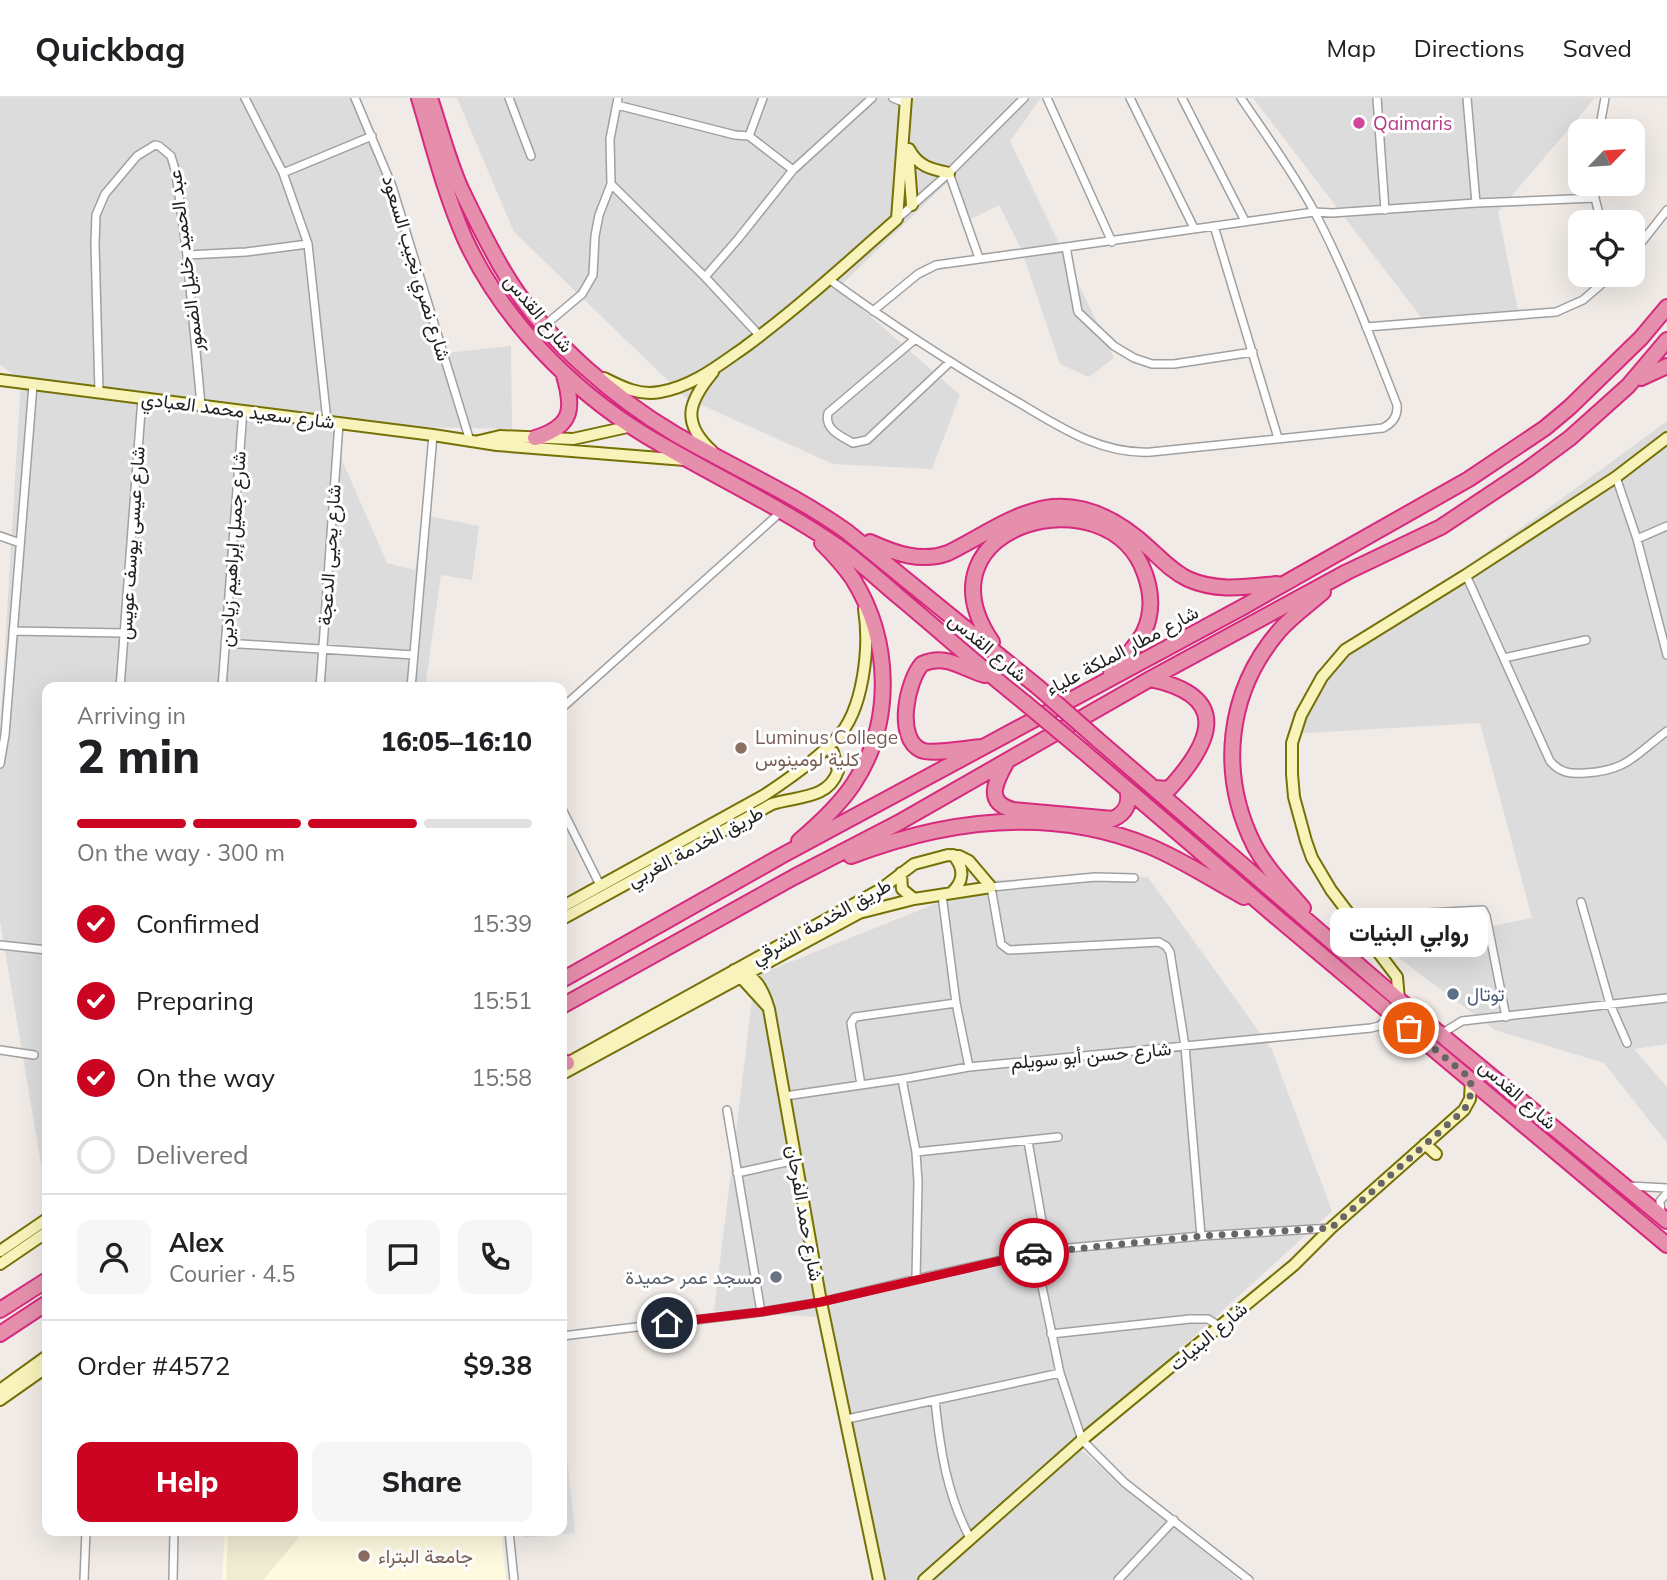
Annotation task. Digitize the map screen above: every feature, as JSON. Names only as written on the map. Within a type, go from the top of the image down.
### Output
[{"type":"highway","name":"شارع القدس","points":[[419,98],[451,204],[466,241],[511,314],[563,371],[632,426],[782,511],[849,554],[1667,1245]]},
{"type":"highway","name":"شارع القدس","points":[[430,98],[461,189],[510,282],[544,326],[592,372],[644,414],[799,501],[846,531],[1001,655],[1333,944],[1664,1219]]},
{"type":"highway","points":[[440,98],[462,171],[461,189]]},
{"type":"highway","points":[[484,274],[488,263],[500,263]]},
{"type":"highway","name":"شارع مطار الملكة علياء","points":[[567,977],[783,855],[1243,607],[1469,479],[1545,428],[1600,380],[1667,307]]},
{"type":"highway","name":"شارع مطار الملكة علياء","points":[[567,1003],[1006,762],[1150,679],[1347,572],[1441,527],[1570,438],[1628,386],[1667,340]]},
{"type":"highway","points":[[1628,386],[1653,370],[1667,366]]},
{"type":"highway","points":[[535,438],[556,430],[567,417],[570,399],[563,371]]},
{"type":"highway","points":[[632,426],[644,414]]},
{"type":"highway","points":[[846,531],[905,555],[935,557],[959,548],[1026,513],[1046,508],[1081,508],[1100,513],[1119,524],[1174,570],[1201,584],[1234,589],[1282,583]]},
{"type":"highway","points":[[1001,655],[980,623],[973,602],[974,579],[986,552],[1003,536],[1031,523],[1053,519],[1088,523],[1117,537],[1136,555],[1143,568],[1151,597],[1151,610],[1144,632],[1105,680]]},
{"type":"highway","points":[[783,855],[837,804],[853,784],[874,743],[882,699],[881,656],[872,617],[843,565],[804,524]]},
{"type":"highway","points":[[1333,944],[1281,883],[1255,846],[1241,815],[1232,747],[1237,706],[1250,673],[1279,631],[1347,572]]},
{"type":"highway","points":[[984,747],[935,752],[920,750],[909,740],[906,712],[911,681],[916,671],[928,662],[947,660],[982,675],[990,674]]},
{"type":"highway","points":[[1150,679],[1175,684],[1186,690],[1198,700],[1207,715],[1201,745],[1189,765],[1169,789],[1154,788]]},
{"type":"highway","points":[[1006,762],[994,786],[995,795],[999,802],[1013,810],[1113,819],[1120,816],[1128,804],[1127,789]]},
{"type":"highway","points":[[794,877],[904,837],[939,829],[993,822],[1047,822],[1101,831],[1148,846],[1196,868],[1267,908]]},
{"type":"highway","points":[[0,1310],[42,1283]]},
{"type":"highway","points":[[0,1334],[42,1306]]},
{"type":"street","points":[[245,98],[283,173],[308,243],[327,421]]},
{"type":"street","name":"شارع نصري نجيب السعود","points":[[355,98],[392,186],[473,441]]},
{"type":"street","points":[[509,98],[530,156]]},
{"type":"street","points":[[749,136],[763,98]]},
{"type":"street","points":[[705,277],[793,170],[872,98]]},
{"type":"street","points":[[893,98],[906,100],[897,219]]},
{"type":"street","points":[[592,372],[630,391],[653,393],[678,387],[717,367],[830,280],[949,173],[1024,98]]},
{"type":"street","points":[[1047,98],[1112,242]]},
{"type":"street","points":[[1130,98],[1194,228]]},
{"type":"street","points":[[1182,98],[1245,221]]},
{"type":"street","points":[[830,280],[873,312],[950,362],[1082,439],[1110,449],[1151,453],[1377,430],[1388,426],[1398,412],[1397,405],[1366,327],[1314,212],[1241,98]]},
{"type":"street","points":[[1377,98],[1385,210]]},
{"type":"street","points":[[1467,98],[1476,203]]},
{"type":"street","points":[[1601,119],[1605,98]]},
{"type":"street","points":[[544,326],[582,294],[595,268],[595,236],[599,215],[611,184],[610,139],[618,102],[709,129],[749,136],[793,170]]},
{"type":"street","points":[[904,131],[908,147],[912,205]]},
{"type":"street","points":[[283,173],[372,136]]},
{"type":"street","name":"عبد الحميد خليل الضمور","points":[[99,392],[96,215],[105,194],[137,156],[155,145],[170,156],[174,164],[187,256],[201,405]]},
{"type":"street","points":[[908,147],[914,159],[926,167],[949,173]]},
{"type":"street","points":[[949,173],[979,258]]},
{"type":"street","points":[[611,184],[760,336]]},
{"type":"street","points":[[873,312],[927,268],[979,258],[1112,242],[1314,212],[1595,198],[1598,210]]},
{"type":"street","points":[[1645,238],[1667,210]]},
{"type":"street","points":[[1214,226],[1278,438]]},
{"type":"street","points":[[187,256],[246,252],[308,243]]},
{"type":"street","points":[[1066,247],[1078,313],[1114,346],[1133,358],[1152,364],[1174,363],[1253,352]]},
{"type":"street","points":[[1366,327],[1556,312],[1583,300],[1598,287]]},
{"type":"street","points":[[914,340],[828,413],[827,420],[832,430],[853,443],[867,440],[950,362]]},
{"type":"street","points":[[717,367],[696,394],[692,412],[699,436],[722,460]]},
{"type":"street","name":"شارع سعيد محمد العبادي","points":[[0,380],[339,422],[497,445],[689,460]]},
{"type":"street","points":[[0,764],[5,735],[33,385]]},
{"type":"street","name":"شارع عيسى يوسف عويس","points":[[120,682],[142,398]]},
{"type":"street","name":"شارع جميل إبراهيم زيادين","points":[[222,682],[243,410]]},
{"type":"street","name":"شارع يحيى الدعجة","points":[[320,682],[339,422]]},
{"type":"street","name":"شارع سعيد محمد العبادي","points":[[473,441],[500,436],[573,439],[632,426]]},
{"type":"street","points":[[412,682],[433,435]]},
{"type":"street","points":[[1399,1000],[1397,977],[1331,890],[1312,858],[1294,797],[1292,743],[1298,724],[1322,677],[1345,650],[1466,576],[1616,477],[1667,438]]},
{"type":"street","points":[[1616,477],[1637,539],[1667,655]]},
{"type":"street","points":[[567,704],[782,511]]},
{"type":"street","points":[[1637,539],[1667,526]]},
{"type":"street","points":[[0,536],[20,542]]},
{"type":"street","points":[[1466,576],[1550,761],[1563,772],[1606,772],[1614,769],[1633,758],[1667,731]]},
{"type":"street","name":"طريق الخدمة الغربي","points":[[567,916],[710,832],[783,783],[838,737],[856,703],[862,681],[866,631],[861,593]]},
{"type":"street","points":[[13,631],[123,633]]},
{"type":"street","points":[[1504,657],[1586,640]]},
{"type":"street","points":[[225,643],[414,655]]},
{"type":"street","name":"طريق الخدمة الغربي","points":[[567,904],[600,885],[772,804],[805,799],[829,786],[838,771],[833,752],[827,746]]},
{"type":"street","points":[[567,819],[600,885]]},
{"type":"street","points":[[953,855],[969,861],[991,887],[1001,944],[1009,950],[1159,942],[1170,952],[1185,1046],[1201,1236]]},
{"type":"street","points":[[953,855],[961,866],[962,878],[960,884],[946,894],[956,1003],[969,1067]]},
{"type":"street","name":"طريق الخدمة الشرقي","points":[[740,974],[887,886],[901,873],[921,861],[953,855]]},
{"type":"street","points":[[901,873],[902,889],[914,900]]},
{"type":"street","points":[[991,887],[1096,877],[1134,877]]},
{"type":"street","name":"طريق الخدمة الشرقي","points":[[567,1065],[846,919],[869,910],[914,900],[991,887]]},
{"type":"street","points":[[1581,902],[1610,1004],[1627,1043]]},
{"type":"street","points":[[1357,924],[1408,914],[1482,911],[1486,916],[1506,1017]]},
{"type":"street","points":[[0,946],[42,950]]},
{"type":"street","name":"شارع حمد الفرحان","points":[[740,974],[769,1009],[821,1302],[880,1580]]},
{"type":"street","points":[[1441,1034],[1462,1021],[1667,998]]},
{"type":"street","points":[[862,1085],[852,1023],[855,1017],[956,1003]]},
{"type":"street","name":"شارع حسن أبو سويلم","points":[[785,1096],[969,1067],[1371,1028],[1379,1026],[1393,1015]]},
{"type":"street","points":[[0,1050],[34,1055]]},
{"type":"street","points":[[902,1079],[916,1152],[916,1279]]},
{"type":"street","name":"شارع البنيات","points":[[924,1580],[1082,1440],[1294,1265],[1468,1104],[1471,1079]]},
{"type":"street","points":[[727,1110],[761,1312]]},
{"type":"street","points":[[916,1152],[1058,1137]]},
{"type":"street","points":[[1028,1141],[1047,1250]]},
{"type":"street","points":[[1425,1144],[1436,1154]]},
{"type":"street","points":[[737,1172],[796,1160]]},
{"type":"street","points":[[1623,1185],[1667,1191],[1660,1201],[1664,1219]]},
{"type":"street","points":[[0,1251],[42,1222]]},
{"type":"street","points":[[567,1335],[821,1302],[1047,1250],[1331,1228]]},
{"type":"street","points":[[0,1264],[42,1235]]},
{"type":"street","points":[[1035,1253],[1060,1373],[1082,1440],[1125,1482],[1250,1580]]},
{"type":"street","points":[[1051,1334],[1190,1319],[1208,1320],[1219,1326]]},
{"type":"street","points":[[0,1390],[42,1360]]},
{"type":"street","points":[[0,1400],[42,1371]]},
{"type":"street","points":[[847,1419],[1060,1373]]},
{"type":"street","points":[[935,1400],[939,1443],[951,1496],[971,1540]]},
{"type":"street","points":[[1118,1580],[1174,1520]]},
{"type":"street","points":[[84,1580],[86,1536]]},
{"type":"street","points":[[173,1580],[174,1536]]},
{"type":"street","points":[[510,1536],[514,1580]]},
{"type":"shaded area","points":[[0,98],[358,98],[372,131],[438,354],[511,346],[512,429],[334,425],[335,444],[387,563],[415,570],[424,515],[479,526],[472,580],[441,575],[426,682],[42,682],[42,1169],[0,921],[0,731],[21,379],[0,365]]},
{"type":"shaded area","points":[[457,98],[1041,98],[1010,141],[1114,358],[1089,377],[1060,364],[1021,249],[999,205],[969,220],[953,177],[838,288],[960,395],[932,469],[833,464],[686,398],[514,232]]},
{"type":"shaded area","points":[[1253,98],[1595,98],[1577,119],[1568,119],[1568,130],[1498,212],[1520,320],[1424,321]]},
{"type":"shaded area","points":[[1667,421],[1667,1044],[1634,1049],[1667,1087],[1667,1143],[1604,1063],[1495,1030],[1384,947],[1532,918],[1480,723],[1288,734],[1326,665],[1538,516]]},
{"type":"shaded area","points":[[1148,877],[1272,1050],[1332,1211],[1075,1445],[1239,1580],[884,1580],[819,1317],[714,1311],[755,976],[995,880]]},
{"type":"shaded area","points":[[567,1457],[575,1533],[567,1534]]},
{"type":"shaded area","name":"جامعة البتراء","points":[[225,1536],[502,1536],[506,1580],[222,1580]]},
{"type":"shaded area","points":[[228,1536],[298,1536],[263,1580],[226,1580]]},
{"type":"way so far","points":[[1034,1253],[1201,1236],[1331,1228],[1464,1110],[1470,1099],[1471,1079],[1409,1028]]},
{"type":"place","name":"Qaimaris","points":[[1359,123]]},
{"type":"place","name":"Luminus College كلية لومينوس","points":[[741,748]]},
{"type":"place","name":"توتال","points":[[1453,994]]},
{"type":"place","name":"روابي البنيات","points":[[1409,1028]]},
{"type":"place","name":"مسجد عمر حميدة","points":[[776,1277]]},
{"type":"place","name":"جامعة البتراء","points":[[364,1556]]},
{"type":"route","points":[[667,1323],[821,1302],[1034,1253]]}]
